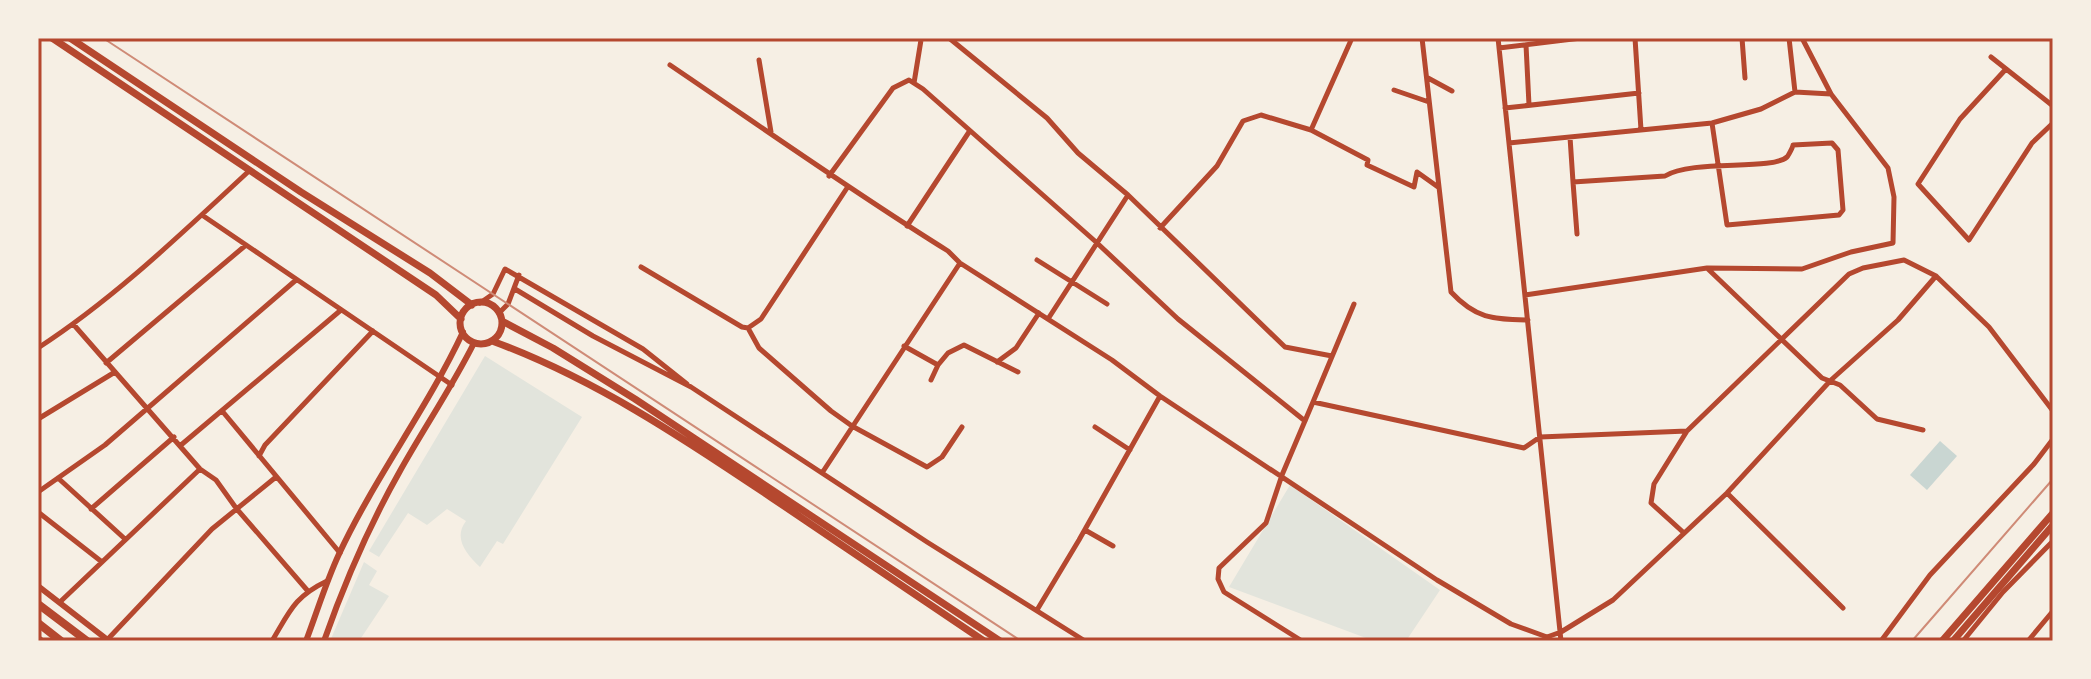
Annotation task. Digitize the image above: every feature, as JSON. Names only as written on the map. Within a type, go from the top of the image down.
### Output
[{"type":"highway","points":[[38,604],[87,641]]},
{"type":"highway","points":[[38,623],[61,641]]},
{"type":"main road","points":[[52,38],[436,295],[461,319]]},
{"type":"main road","points":[[70,38],[476,304],[490,305],[501,317],[635,399],[1000,641]]},
{"type":"main road","points":[[476,304],[464,311],[461,319],[463,332],[474,343],[492,341],[567,373],[672,431],[984,641]]},
{"type":"main road","points":[[492,341],[499,334],[501,317]]},
{"type":"main road","points":[[1942,641],[2053,514]]},
{"type":"main road","points":[[1953,641],[2053,525]]},
{"type":"street","points":[[914,83],[921,40],[924,38]]},
{"type":"street","points":[[949,38],[1047,118],[1078,153],[1128,195],[1285,347],[1332,356]]},
{"type":"street","points":[[1311,130],[1352,38]]},
{"type":"street","points":[[1422,38],[1451,292],[1465,307],[1492,319],[1528,320]]},
{"type":"street","points":[[1498,38],[1561,641]]},
{"type":"street","points":[[1499,48],[1581,38]]},
{"type":"street","points":[[1635,38],[1641,130]]},
{"type":"street","points":[[1742,38],[1745,78]]},
{"type":"street","points":[[1789,38],[1795,92]]},
{"type":"street","points":[[1525,295],[1707,268],[1802,269],[1851,252],[1893,243],[1894,197],[1888,168],[1831,94],[1802,38]]},
{"type":"street","points":[[1526,45],[1529,105]]},
{"type":"street","points":[[1991,57],[2053,106]]},
{"type":"street","points":[[759,60],[771,133]]},
{"type":"street","points":[[670,65],[829,176],[948,251],[960,263],[1437,580],[1511,624],[1547,637],[1561,632],[1613,600],[1727,493],[1831,380],[1898,320],[1936,276]]},
{"type":"street","points":[[2006,69],[1960,119],[1918,184],[1969,240],[2032,143],[2053,123]]},
{"type":"street","points":[[1427,78],[1452,91]]},
{"type":"street","points":[[829,176],[893,88],[909,80],[1096,242],[1178,319],[1305,421]]},
{"type":"street","points":[[1394,90],[1429,102]]},
{"type":"street","points":[[1509,143],[1712,123],[1761,109],[1795,92],[1831,94]]},
{"type":"street","points":[[1505,108],[1639,93]]},
{"type":"street","points":[[1160,228],[1217,166],[1243,121],[1261,115],[1311,130],[1368,160],[1367,165],[1414,187],[1417,172],[1438,187]]},
{"type":"street","points":[[1573,182],[1665,176],[1673,171],[1718,166],[1777,161],[1788,156],[1793,145],[1832,143],[1838,150],[1843,210],[1839,215],[1727,225],[1718,166],[1712,123]]},
{"type":"street","points":[[907,226],[969,132]]},
{"type":"street","points":[[1570,137],[1577,234]]},
{"type":"street","points":[[38,348],[74,325],[249,171]]},
{"type":"street","points":[[641,267],[748,328],[761,319],[847,188]]},
{"type":"street","points":[[1048,319],[1128,195]]},
{"type":"street","points":[[202,215],[453,385]]},
{"type":"street","points":[[106,363],[246,244]]},
{"type":"street","points":[[1037,260],[1107,304]]},
{"type":"street","points":[[1684,533],[1651,503],[1654,484],[1687,431],[1849,274],[1863,268],[1904,260],[1936,276],[1989,327],[2053,411]]},
{"type":"street","points":[[822,473],[960,263]]},
{"type":"street","points":[[1707,268],[1822,378],[1831,380],[1877,419],[1923,430]]},
{"type":"street","points":[[476,304],[493,294],[505,269],[643,349],[691,387]]},
{"type":"street","points":[[501,317],[519,275]]},
{"type":"street","points":[[38,492],[105,445],[296,280]]},
{"type":"street","points":[[515,289],[593,336],[691,387],[1085,641]]},
{"type":"street","points":[[1302,641],[1224,592],[1218,579],[1219,568],[1266,523],[1282,475],[1354,304]]},
{"type":"street","points":[[181,445],[341,310]]},
{"type":"street","points":[[997,362],[1016,348],[1039,313]]},
{"type":"street","points":[[74,325],[200,469],[216,480],[236,508],[307,590]]},
{"type":"street","points":[[748,328],[759,348],[852,426],[927,467],[942,457],[962,427]]},
{"type":"street","points":[[259,456],[265,445],[373,331]]},
{"type":"street","points":[[306,641],[340,553],[416,416],[442,378],[463,332]]},
{"type":"street","points":[[324,641],[383,504],[474,343]]},
{"type":"street","points":[[931,380],[948,353],[964,345],[1018,372]]},
{"type":"street","points":[[904,346],[938,365]]},
{"type":"street","points":[[38,419],[115,372]]},
{"type":"street","points":[[1037,610],[1160,396]]},
{"type":"street","points":[[1313,402],[1524,448],[1540,437],[1687,431]]},
{"type":"street","points":[[223,412],[340,553]]},
{"type":"street","points":[[1095,427],[1130,450]]},
{"type":"street","points":[[91,509],[174,437]]},
{"type":"street","points":[[1881,641],[1930,575],[2034,464],[2053,439]]},
{"type":"street","points":[[60,602],[200,469]]},
{"type":"street","points":[[38,586],[108,640],[236,508],[276,477]]},
{"type":"street","points":[[58,478],[125,539]]},
{"type":"street","points":[[1727,493],[1843,608]]},
{"type":"street","points":[[38,512],[102,562]]},
{"type":"street","points":[[1085,530],[1113,546]]},
{"type":"street","points":[[1963,641],[2003,592],[2053,541]]},
{"type":"street","points":[[272,641],[296,601],[307,590],[328,581]]},
{"type":"street","points":[[2028,641],[2053,611]]},
{"type":"shaded area","points":[[485,356],[582,417],[503,544],[497,541],[480,567],[461,540],[466,521],[447,509],[427,525],[408,513],[379,557],[369,551]]},
{"type":"shaded area","points":[[1940,441],[1957,456],[1927,490],[1910,475]]},
{"type":"shaded area","points":[[1290,485],[1440,590],[1406,641],[1374,641],[1229,587]]},
{"type":"shaded area","points":[[364,562],[377,571],[369,585],[389,596],[359,641],[330,641]]},
{"type":"railway","points":[[103,38],[1021,641]]},
{"type":"railway","points":[[1912,641],[2053,479]]}]
